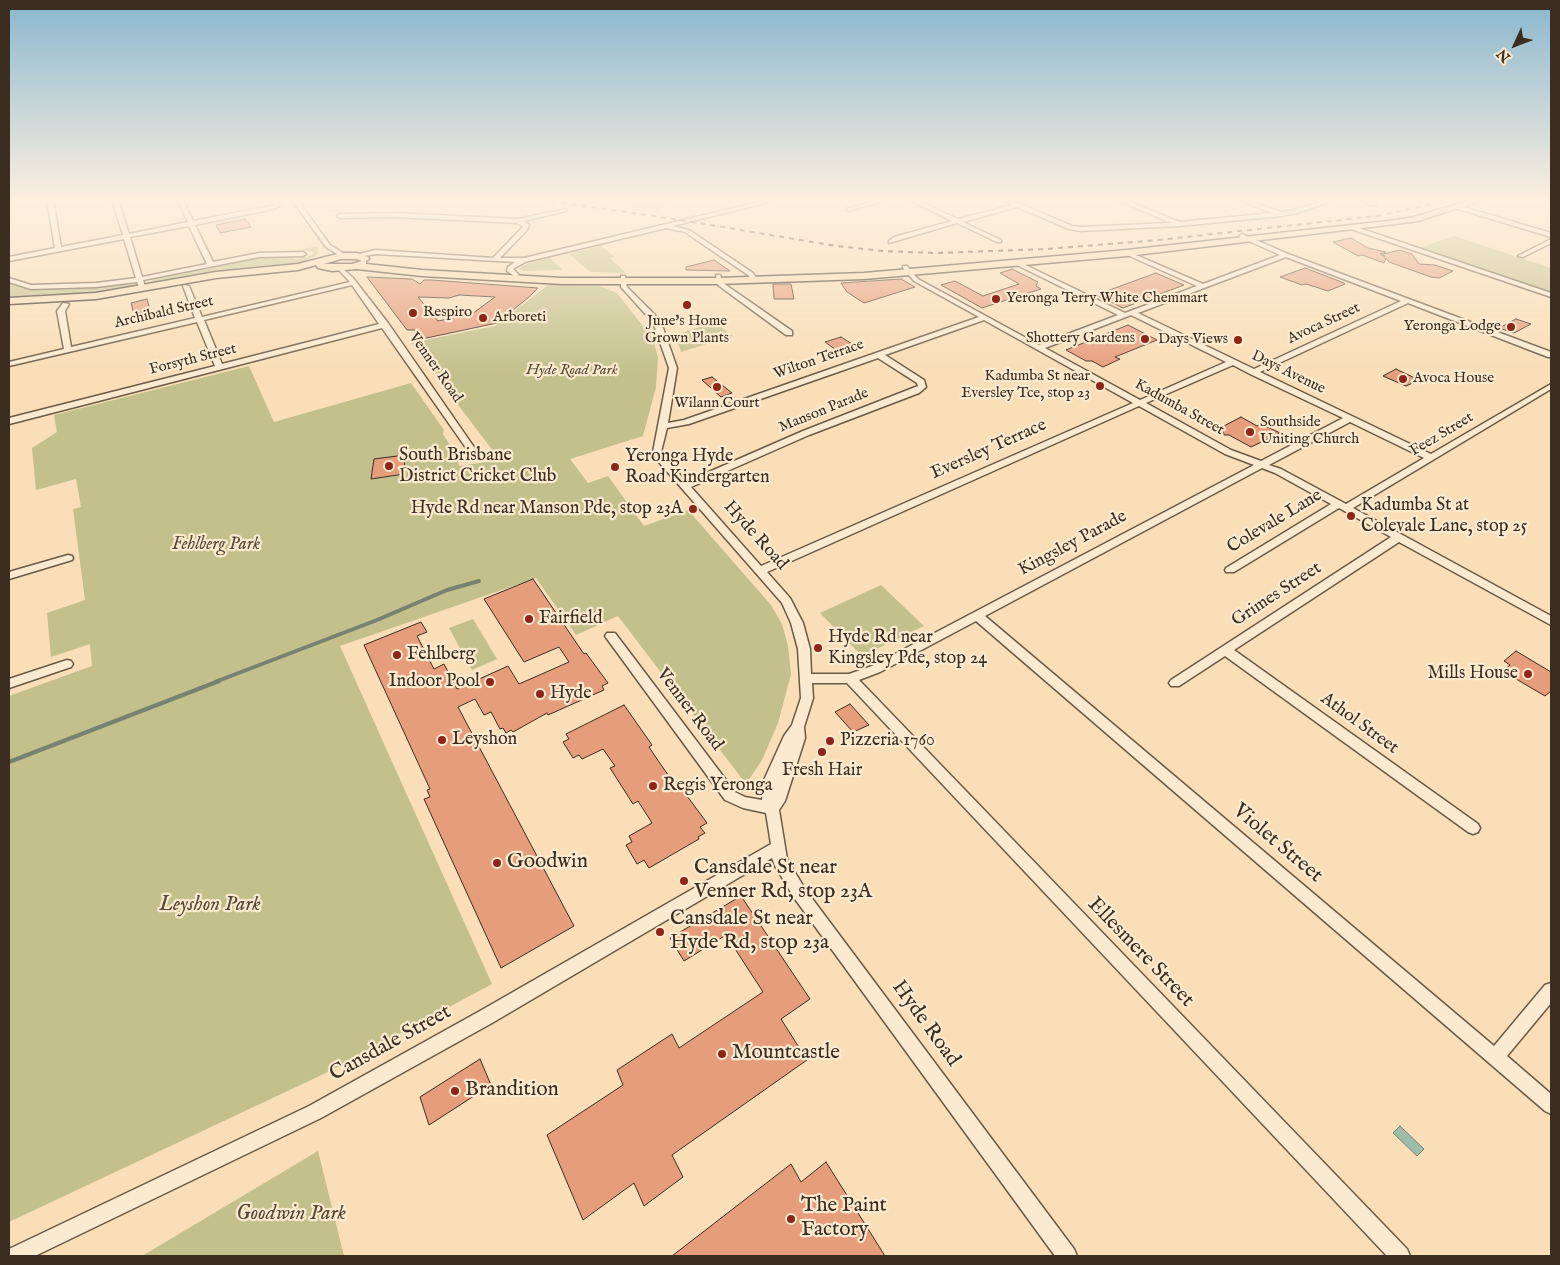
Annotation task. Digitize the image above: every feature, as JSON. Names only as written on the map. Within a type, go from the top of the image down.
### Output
[{"type":"main road","points":[[9,307],[65,304],[117,298],[325,263],[338,259]]},
{"type":"main road","points":[[353,274],[363,263],[364,259]]},
{"type":"main road","points":[[364,259],[434,270],[622,279]]},
{"type":"main road","points":[[9,301],[76,298],[141,284],[325,263],[353,274],[382,268],[453,276],[562,281],[752,276],[864,276],[906,269],[1011,259]]},
{"type":"main road","points":[[906,269],[1052,259]]},
{"type":"street","points":[[134,259],[141,284]]},
{"type":"street","points":[[209,259],[211,264]]},
{"type":"street","points":[[9,280],[31,287],[141,284],[211,264],[238,259]]},
{"type":"street","points":[[325,263],[326,259]]},
{"type":"street","points":[[478,259],[528,259]]},
{"type":"street","points":[[727,259],[752,276]]},
{"type":"street","points":[[1141,259],[1202,286]]},
{"type":"street","points":[[1038,348],[1275,259]]},
{"type":"street","points":[[1297,259],[1551,355]]},
{"type":"street","points":[[1443,259],[1551,296]]},
{"type":"street","points":[[516,275],[510,271],[510,268],[524,260]]},
{"type":"street","name":"Days Avenue","points":[[1015,262],[1232,362],[1432,458]]},
{"type":"street","name":"Kadumba Street","points":[[906,269],[916,280],[1228,452],[1278,471],[1551,621]]},
{"type":"street","name":"Archibald Street","points":[[9,364],[200,319],[353,274]]},
{"type":"street","name":"Venner Road","points":[[353,274],[385,325],[474,453]]},
{"type":"street","points":[[718,278],[722,286],[789,333]]},
{"type":"street","name":"Hyde Road","points":[[622,279],[624,287],[652,317],[667,349],[672,368],[657,452],[786,601],[797,623],[804,649],[807,698],[798,727],[799,738],[778,801],[772,808],[780,860],[800,894],[1067,1256]]},
{"type":"street","points":[[186,286],[219,367]]},
{"type":"street","name":"Avoca Street","points":[[1253,372],[1407,301]]},
{"type":"street","points":[[65,304],[62,311],[68,350]]},
{"type":"street","name":"Wilton Terrace","points":[[663,426],[686,422],[984,318]]},
{"type":"street","name":"Forsyth Street","points":[[9,421],[385,325]]},
{"type":"street","name":"Manson Parade","points":[[685,486],[806,433],[916,391],[922,387],[921,382],[878,354]]},
{"type":"street","name":"Eversley Terrace","points":[[760,571],[1232,362]]},
{"type":"street","name":"Feez Street","points":[[1343,506],[1432,458],[1551,386]]},
{"type":"street","name":"Kingsley Parade","points":[[807,678],[850,679],[876,670],[976,615],[1350,418]]},
{"type":"street","name":"Colevale Lane","points":[[1230,570],[1343,506]]},
{"type":"street","name":"Grimes Street","points":[[1175,683],[1400,537]]},
{"type":"street","points":[[9,576],[68,558]]},
{"type":"street","name":"Violet Street","points":[[976,615],[1551,1105]]},
{"type":"street","name":"Venner Road","points":[[611,636],[730,796],[743,802],[772,808]]},
{"type":"street","name":"Athol Street","points":[[1225,650],[1473,828]]},
{"type":"street","points":[[9,684],[67,664]]},
{"type":"street","name":"Ellesmere Street","points":[[850,679],[1400,1256]]},
{"type":"street","name":"Cansdale Street","points":[[14,1256],[314,1112],[486,1017],[777,848]]},
{"type":"street","points":[[1495,1057],[1551,991]]},
{"type":"green space","points":[[247,259],[309,259],[300,263],[244,268],[154,284],[149,283],[156,278]]},
{"type":"green space","points":[[551,259],[563,270],[524,271],[519,269],[523,265]]},
{"type":"green space","points":[[575,259],[611,259],[626,273],[590,272]]},
{"type":"green space","points":[[1451,259],[1524,259],[1551,268],[1551,293]]},
{"type":"green space","points":[[9,283],[20,287],[44,289],[136,285],[134,288],[106,293],[9,299]]},
{"type":"green space","points":[[548,285],[600,286],[617,293],[653,339],[658,358],[656,387],[643,436],[570,459],[588,483],[608,476],[644,526],[688,510],[771,605],[782,624],[788,646],[791,674],[778,723],[762,760],[746,784],[618,616],[576,635],[536,578],[340,646],[492,984],[328,1072],[9,1222],[9,696],[92,666],[90,644],[51,657],[47,613],[85,600],[73,509],[81,507],[76,479],[36,490],[32,448],[57,432],[54,415],[249,366],[274,422],[411,383],[444,430],[443,434],[457,456],[459,466],[500,460],[411,343],[495,326]]},
{"type":"green space","points":[[714,322],[733,336],[681,352],[675,335]]},
{"type":"green space","points":[[881,585],[924,626],[862,656],[820,613]]},
{"type":"green space","points":[[473,619],[497,659],[472,670],[449,628]]},
{"type":"green space","name":"Goodwin Park","points":[[318,1151],[344,1256],[142,1256],[209,1216]]},
{"type":"shaded area","points":[[1400,1126],[1424,1149],[1417,1156],[1393,1133]]},
{"type":"building","points":[[1373,259],[1386,259],[1384,263]]},
{"type":"building","points":[[1387,259],[1416,259],[1419,264],[1435,265],[1453,271],[1439,278],[1431,277],[1389,262]]},
{"type":"building","points":[[714,260],[730,271],[686,270],[686,267]]},
{"type":"building","points":[[1305,268],[1345,284],[1328,291],[1306,284],[1302,285],[1280,277]]},
{"type":"building","points":[[1012,269],[1038,282],[1036,286],[1041,289],[982,308],[941,285],[955,281],[983,296],[1019,284],[1000,273]]},
{"type":"building","points":[[1156,273],[1184,285],[1123,308],[1096,295]]},
{"type":"building","points":[[367,277],[412,279],[420,284],[424,280],[432,280],[538,288],[497,323],[417,340],[415,330],[407,330]],"holes":[[[459,295],[495,297],[472,314],[438,321],[418,297],[449,298]]]},
{"type":"building","points":[[901,279],[915,287],[864,303],[847,292],[841,283]]},
{"type":"building","points":[[773,284],[791,284],[794,299],[774,299]]},
{"type":"building","points":[[147,299],[150,310],[134,314],[131,303]]},
{"type":"building","name":"Yeronga Lodge","points":[[1516,319],[1531,324],[1514,333],[1499,328]]},
{"type":"building","points":[[1128,325],[1157,340],[1115,357],[1120,359],[1103,367],[1092,361],[1086,361],[1066,350]]},
{"type":"building","points":[[841,337],[860,349],[843,355],[825,342]]},
{"type":"building","name":"Avoca House","points":[[1396,369],[1419,380],[1406,386],[1383,376]]},
{"type":"building","name":"Wilann Court","points":[[712,377],[732,393],[721,397],[702,380]]},
{"type":"building","name":"Southside Uniting Church","points":[[1241,417],[1257,426],[1261,424],[1280,433],[1251,447],[1229,435],[1224,435],[1222,427]]},
{"type":"building","name":"South Brisbane District Cricket Club","points":[[405,455],[404,474],[371,479],[374,459]]},
{"type":"building","points":[[533,579],[584,654],[586,653],[608,683],[602,686],[604,690],[548,715],[547,713],[513,732],[511,730],[506,733],[503,728],[500,729],[491,712],[484,715],[475,699],[458,707],[574,926],[501,968],[424,799],[430,797],[427,790],[430,789],[364,645],[421,622],[427,632],[417,636],[434,669],[444,664],[457,689],[508,666],[519,684],[569,662],[559,647],[524,662],[484,599]]},
{"type":"building","name":"Mills House","points":[[1516,651],[1551,672],[1551,691],[1545,696],[1506,673],[1508,671],[1505,669],[1510,665],[1504,661]]},
{"type":"building","points":[[850,704],[869,725],[853,732],[835,712]]},
{"type":"building","name":"Regis Yeronga","points":[[624,705],[652,745],[649,747],[673,782],[676,781],[707,823],[700,827],[705,833],[698,837],[699,839],[649,868],[644,860],[637,864],[626,845],[632,842],[629,836],[652,823],[638,801],[633,804],[610,768],[615,766],[603,749],[582,759],[579,755],[573,758],[563,742],[569,739],[566,734]]},
{"type":"building","name":"Mountcastle","points":[[741,896],[810,999],[781,1019],[807,1060],[672,1155],[683,1177],[644,1206],[634,1183],[583,1220],[547,1135],[623,1085],[617,1070],[672,1034],[679,1048],[763,992],[726,935],[684,961],[670,938]]},
{"type":"building","name":"Brandition","points":[[480,1059],[491,1085],[429,1125],[420,1097]]},
{"type":"building","name":"The Paint Factory","points":[[826,1162],[885,1256],[672,1256],[791,1164],[801,1182]]},
{"type":"waterway","points":[[215,682],[377,620],[447,590],[479,581]]},
{"type":"waterway","points":[[9,762],[219,681]]},
{"type":"place","name":"Yeronga Terry White Chemmart","points":[[996,299]]},
{"type":"place","name":"June's Home Grown Plants","points":[[687,305]]},
{"type":"place","name":"Respiro","points":[[413,313]]},
{"type":"place","name":"Arboreti","points":[[483,318]]},
{"type":"place","name":"Yeronga Lodge","points":[[1511,327]]},
{"type":"place","name":"Shottery Gardens","points":[[1145,339]]},
{"type":"place","name":"Days Views","points":[[1238,340]]},
{"type":"place","name":"Avoca House","points":[[1403,379]]},
{"type":"place","name":"Kadumba St near Eversley Tce, stop 23","points":[[1100,386]]},
{"type":"place","name":"Wilann Court","points":[[717,387]]},
{"type":"place","name":"Southside Uniting Church","points":[[1250,432]]},
{"type":"place","name":"South Brisbane District Cricket Club","points":[[389,466]]},
{"type":"place","name":"Yeronga Hyde Road Kindergarten","points":[[615,467]]},
{"type":"place","name":"Hyde Rd near Manson Pde, stop 23A","points":[[693,509]]},
{"type":"place","name":"Kadumba St at Colevale Lane, stop 25","points":[[1351,516]]},
{"type":"place","name":"Fairfield","points":[[529,619]]},
{"type":"place","name":"Hyde Rd near Kingsley Pde, stop 24","points":[[818,648]]},
{"type":"place","name":"Fehlberg","points":[[397,655]]},
{"type":"place","name":"Mills House","points":[[1528,674]]},
{"type":"place","name":"Indoor Pool","points":[[490,682]]},
{"type":"place","name":"Hyde","points":[[540,694]]},
{"type":"place","name":"Leyshon","points":[[442,740]]},
{"type":"place","name":"Pizzeria 1760","points":[[830,741]]},
{"type":"place","name":"Fresh Hair","points":[[822,752]]},
{"type":"place","name":"Regis Yeronga","points":[[653,786]]},
{"type":"place","name":"Goodwin","points":[[497,863]]},
{"type":"place","name":"Cansdale St near Venner Rd, stop 23A","points":[[684,881]]},
{"type":"place","name":"Cansdale St near Hyde Rd, stop 23a","points":[[660,932]]},
{"type":"place","name":"Mountcastle","points":[[722,1054]]},
{"type":"place","name":"Brandition","points":[[455,1091]]},
{"type":"place","name":"The Paint Factory","points":[[791,1219]]},
{"type":"park label","name":"Hyde Road Park","points":[[572,371]]},
{"type":"park label","name":"Fehlberg Park","points":[[216,545]]},
{"type":"park label","name":"Leyshon Park","points":[[210,906]]}]
